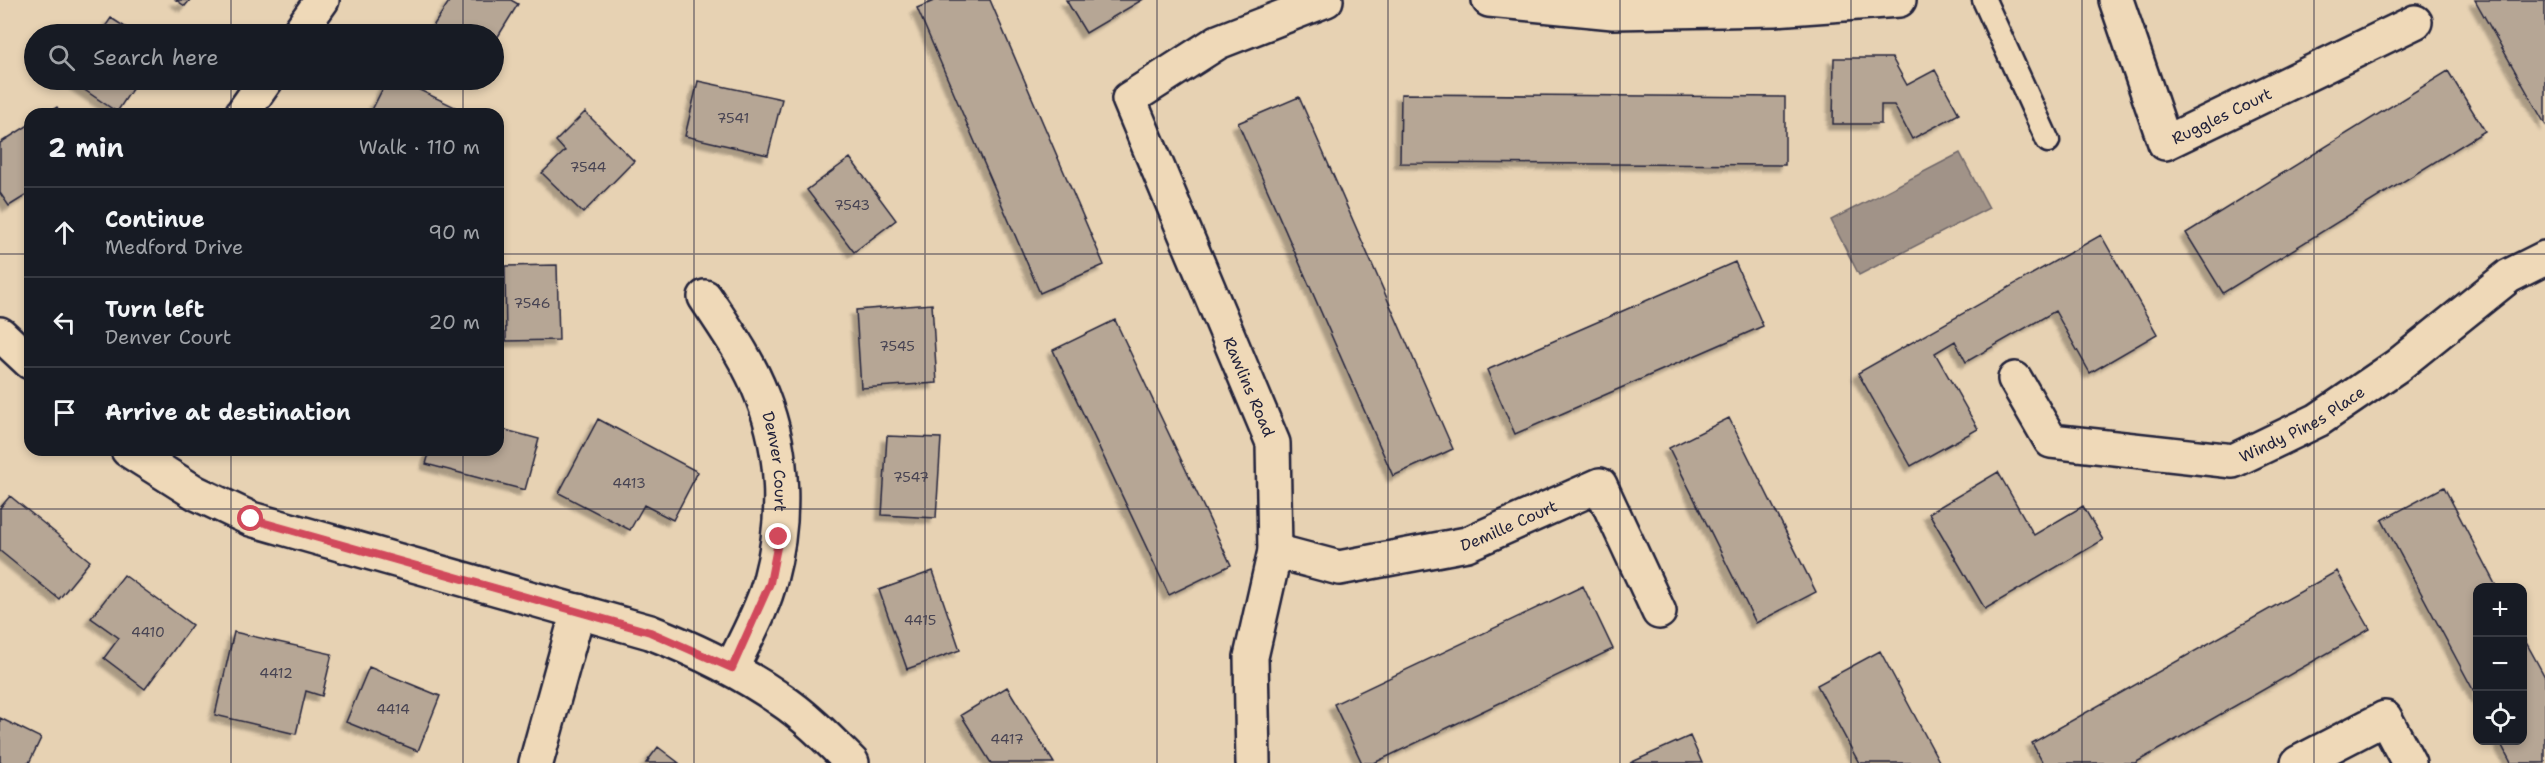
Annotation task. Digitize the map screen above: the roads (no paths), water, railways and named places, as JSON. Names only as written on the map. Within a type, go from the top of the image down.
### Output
[{"type":"street","points":[[304,24],[321,0]]},
{"type":"street","name":"Rawlins Road","points":[[1253,763],[1251,657],[1275,551],[1273,442],[1129,99],[1218,42],[1326,0]]},
{"type":"street","points":[[1489,0],[1613,12],[1774,9],[1899,0]]},
{"type":"street","name":"Ruggles Court","points":[[2116,0],[2165,143],[2415,22]]},
{"type":"street","points":[[246,108],[259,90]]},
{"type":"street","name":"Windy Pines Place","points":[[2015,379],[2051,441],[2233,461],[2318,420],[2397,366],[2509,276],[2545,258]]},
{"type":"street","name":"Denver Court","points":[[705,297],[741,352],[762,396],[777,450],[781,481],[779,537],[770,583],[732,668]]},
{"type":"street","points":[[0,334],[24,356]]},
{"type":"street","points":[[137,456],[196,493],[251,519],[650,632],[732,668],[782,700],[852,763]]},
{"type":"street","name":"Demille Court","points":[[1275,551],[1339,568],[1467,544],[1600,485],[1659,612]]},
{"type":"street","points":[[536,763],[578,611]]},
{"type":"street","points":[[2298,763],[2385,718],[2409,763]]},
{"type":"lane","points":[[1984,0],[2048,141]]}]
